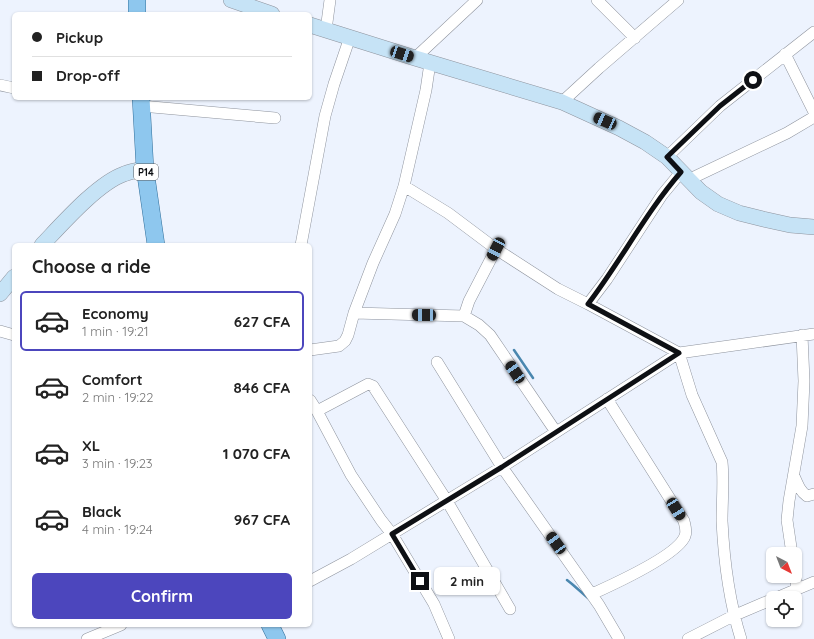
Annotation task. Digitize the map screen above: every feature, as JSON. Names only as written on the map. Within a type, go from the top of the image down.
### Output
[{"type":"main road","points":[[137,0],[137,12]]},
{"type":"main road","name":"P14","points":[[141,102],[145,168],[156,243]]},
{"type":"main road","points":[[271,627],[277,639]]},
{"type":"street","points":[[231,0],[266,12]]},
{"type":"street","points":[[326,30],[330,0]]},
{"type":"street","points":[[415,58],[476,0]]},
{"type":"street","points":[[597,0],[635,38]]},
{"type":"street","points":[[562,102],[678,0]]},
{"type":"street","points":[[312,26],[430,63],[562,102],[619,128],[645,142],[667,157],[701,192],[718,204],[739,213],[790,225],[814,227]]},
{"type":"street","points":[[667,157],[720,106],[814,32]]},
{"type":"street","points":[[301,243],[325,116],[350,37]]},
{"type":"street","points":[[786,54],[814,112]]},
{"type":"street","points":[[312,350],[339,346],[345,341],[348,335],[354,313],[373,263],[395,214],[404,186],[426,90],[430,63]]},
{"type":"street","points":[[0,85],[12,88]]},
{"type":"street","points":[[141,102],[275,118]]},
{"type":"street","points":[[588,304],[607,279],[662,195],[685,176],[787,133],[814,117]]},
{"type":"street","points":[[44,243],[86,201],[108,183],[123,174],[145,168]]},
{"type":"street","points":[[404,186],[448,213],[496,249],[558,289],[679,353],[692,395],[722,462],[722,519],[726,562],[733,616],[741,639]]},
{"type":"street","points":[[464,316],[469,301],[496,249]]},
{"type":"street","points":[[0,294],[12,279]]},
{"type":"street","points":[[354,313],[464,316],[479,325],[490,335],[556,432]]},
{"type":"street","points":[[0,331],[12,334]]},
{"type":"street","points":[[312,580],[351,559],[502,467],[679,353],[814,334]]},
{"type":"street","points":[[791,547],[787,520],[802,426],[804,380],[802,336]]},
{"type":"street","points":[[437,362],[502,467],[599,604],[619,639]]},
{"type":"street","points":[[317,411],[368,384],[371,384],[447,501],[510,609]]},
{"type":"street","points":[[592,594],[659,560],[683,540],[686,532],[684,521],[607,399]]},
{"type":"street","points":[[312,403],[351,475],[392,534],[434,604],[449,639]]},
{"type":"street","points":[[794,476],[803,493],[807,496],[814,494]]},
{"type":"street","points":[[792,591],[814,582]]},
{"type":"street","points":[[796,583],[797,589]]},
{"type":"street","points":[[688,639],[733,616],[766,602]]},
{"type":"street","points":[[87,639],[108,635],[118,627]]},
{"type":"waterway","points":[[514,350],[533,378]]},
{"type":"waterway","points":[[567,580],[588,598]]},
{"type":"route","points":[[420,581],[392,534],[502,467],[679,353],[588,304],[607,279],[662,195],[681,172],[667,157],[720,106],[753,80]]}]
